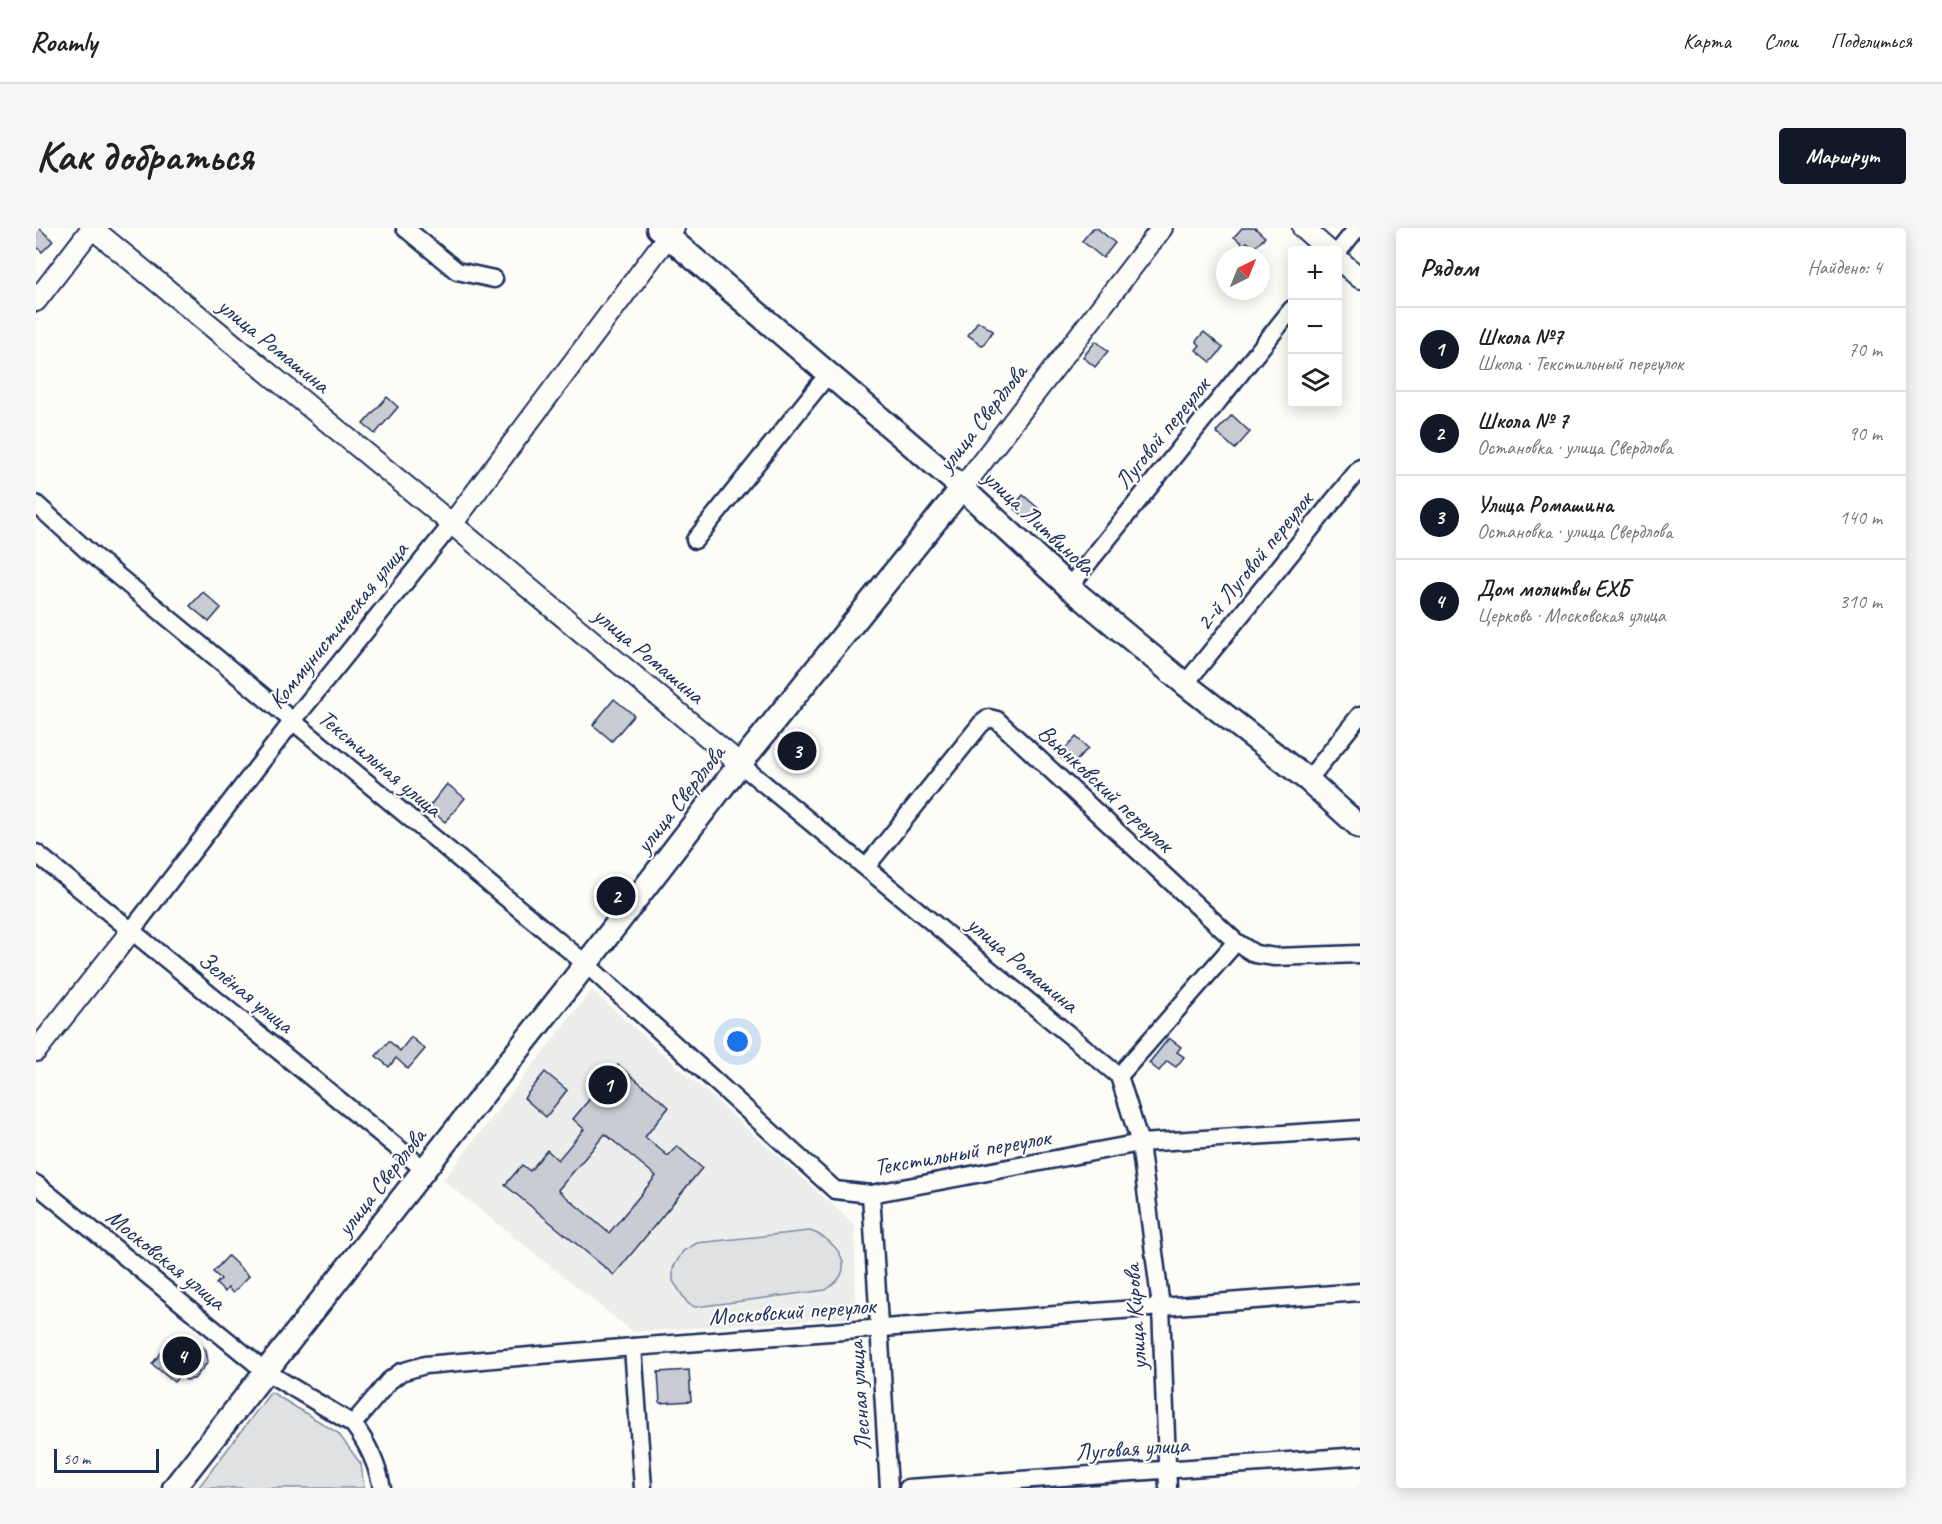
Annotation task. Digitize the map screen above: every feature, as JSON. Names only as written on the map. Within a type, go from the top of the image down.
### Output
[{"type":"main road","name":"улица Литвинова","points":[[667,231],[962,488],[1069,587],[1185,684],[1308,780],[1360,826]]},
{"type":"main road","name":"улица Свердлова","points":[[174,1488],[425,1170],[740,764],[962,488]]},
{"type":"street","points":[[36,301],[92,228]]},
{"type":"street","name":"улица Ромашина","points":[[92,228],[1119,1076]]},
{"type":"street","points":[[405,228],[457,271],[494,279]]},
{"type":"street","name":"улица Свердлова","points":[[962,488],[1162,228]]},
{"type":"street","points":[[1303,228],[1323,246]]},
{"type":"street","points":[[1342,247],[1356,228]]},
{"type":"street","name":"Коммунистическая улица","points":[[36,1051],[292,722],[452,524],[667,231]]},
{"type":"street","points":[[1342,262],[1360,278]]},
{"type":"street","name":"Луговой переулок","points":[[1069,587],[1288,315]]},
{"type":"street","points":[[695,540],[829,373]]},
{"type":"street","name":"2-й Луговой переулок","points":[[1185,684],[1360,468]]},
{"type":"street","name":"Текстильная улица","points":[[36,504],[90,553],[292,722],[586,964]]},
{"type":"street","points":[[1308,780],[1360,715]]},
{"type":"street","name":"Вьюнковский переулок","points":[[866,867],[988,718],[997,720],[1236,942],[1255,954],[1275,957],[1360,954]]},
{"type":"street","name":"Зелёная улица","points":[[36,853],[425,1170]]},
{"type":"street","points":[[1140,1143],[1119,1076],[1236,942]]},
{"type":"street","name":"Текстильный переулок","points":[[586,964],[835,1190],[871,1194],[1140,1143],[1360,1129]]},
{"type":"street","name":"улица Кирова","points":[[1140,1143],[1161,1307],[1168,1488]]},
{"type":"street","name":"Московская улица","points":[[36,1184],[265,1371]]},
{"type":"street","name":"Лесная улица","points":[[871,1194],[889,1488]]},
{"type":"street","name":"Московский переулок","points":[[353,1424],[389,1381],[401,1372],[425,1365],[1360,1292]]},
{"type":"street","points":[[633,1347],[643,1488]]},
{"type":"street","points":[[265,1371],[353,1424],[368,1444],[378,1469],[381,1488]]},
{"type":"street","name":"Луговая улица","points":[[908,1488],[1360,1456]]},
{"type":"shaded area","points":[[592,990],[855,1225],[856,1317],[633,1332],[443,1180]]},
{"type":"shaded area","points":[[810,1231],[830,1242],[843,1262],[840,1277],[826,1290],[696,1307],[686,1301],[673,1281],[673,1268],[683,1251],[697,1243]]},
{"type":"shaded area","points":[[271,1392],[338,1433],[361,1464],[364,1488],[198,1488]]},
{"type":"building","points":[[36,228],[39,228],[53,241],[42,252],[36,246]]},
{"type":"building","points":[[1093,228],[1097,228],[1115,243],[1103,258],[1082,241]]},
{"type":"building","points":[[1242,228],[1255,228],[1265,237],[1256,246],[1252,246],[1247,242],[1244,245],[1234,237]]},
{"type":"building","points":[[978,321],[993,331],[983,346],[968,335]]},
{"type":"building","points":[[1204,332],[1223,348],[1211,362],[1196,350],[1200,345],[1196,341]]},
{"type":"building","points":[[1096,341],[1108,351],[1095,367],[1083,357]]},
{"type":"building","points":[[387,397],[398,407],[375,434],[363,424]]},
{"type":"building","points":[[1232,415],[1250,432],[1235,449],[1216,432]]},
{"type":"building","points":[[1023,495],[1038,508],[1028,520],[1013,507]]},
{"type":"building","points":[[203,592],[221,608],[209,622],[190,606]]},
{"type":"building","points":[[614,699],[634,715],[612,741],[593,725]]},
{"type":"building","points":[[1076,737],[1088,748],[1071,767],[1059,756]]},
{"type":"building","points":[[447,784],[465,798],[445,822],[428,808]]},
{"type":"building","points":[[411,1037],[425,1049],[408,1069],[396,1058],[389,1067],[376,1056],[389,1041],[400,1051]]},
{"type":"building","points":[[1169,1038],[1181,1047],[1177,1052],[1184,1057],[1176,1067],[1167,1061],[1159,1071],[1149,1063]]},
{"type":"building","points":[[618,1065],[669,1107],[645,1137],[668,1156],[677,1146],[702,1168],[614,1275],[505,1185],[522,1165],[530,1171],[547,1150],[558,1160],[584,1129],[573,1119]],"holes":[[[605,1134],[656,1176],[609,1233],[558,1190]]]},
{"type":"building","points":[[545,1072],[567,1090],[546,1117],[524,1098]]},
{"type":"building","points":[[228,1256],[249,1276],[233,1293],[228,1288],[225,1292],[216,1284],[221,1279],[213,1272]]},
{"type":"building","points":[[188,1335],[206,1350],[208,1362],[194,1379],[186,1380],[180,1375],[174,1382],[152,1364],[172,1339],[180,1345]]},
{"type":"building","points":[[689,1370],[691,1401],[660,1403],[658,1372]]},
{"type":"place","name":"Улица Ромашина","points":[[797,751]]},
{"type":"place","name":"Школа № 7","points":[[616,896]]},
{"type":"place","name":"Школа №7","points":[[608,1085]]},
{"type":"place","name":"Дом молитвы ЕХБ","points":[[182,1356]]}]
